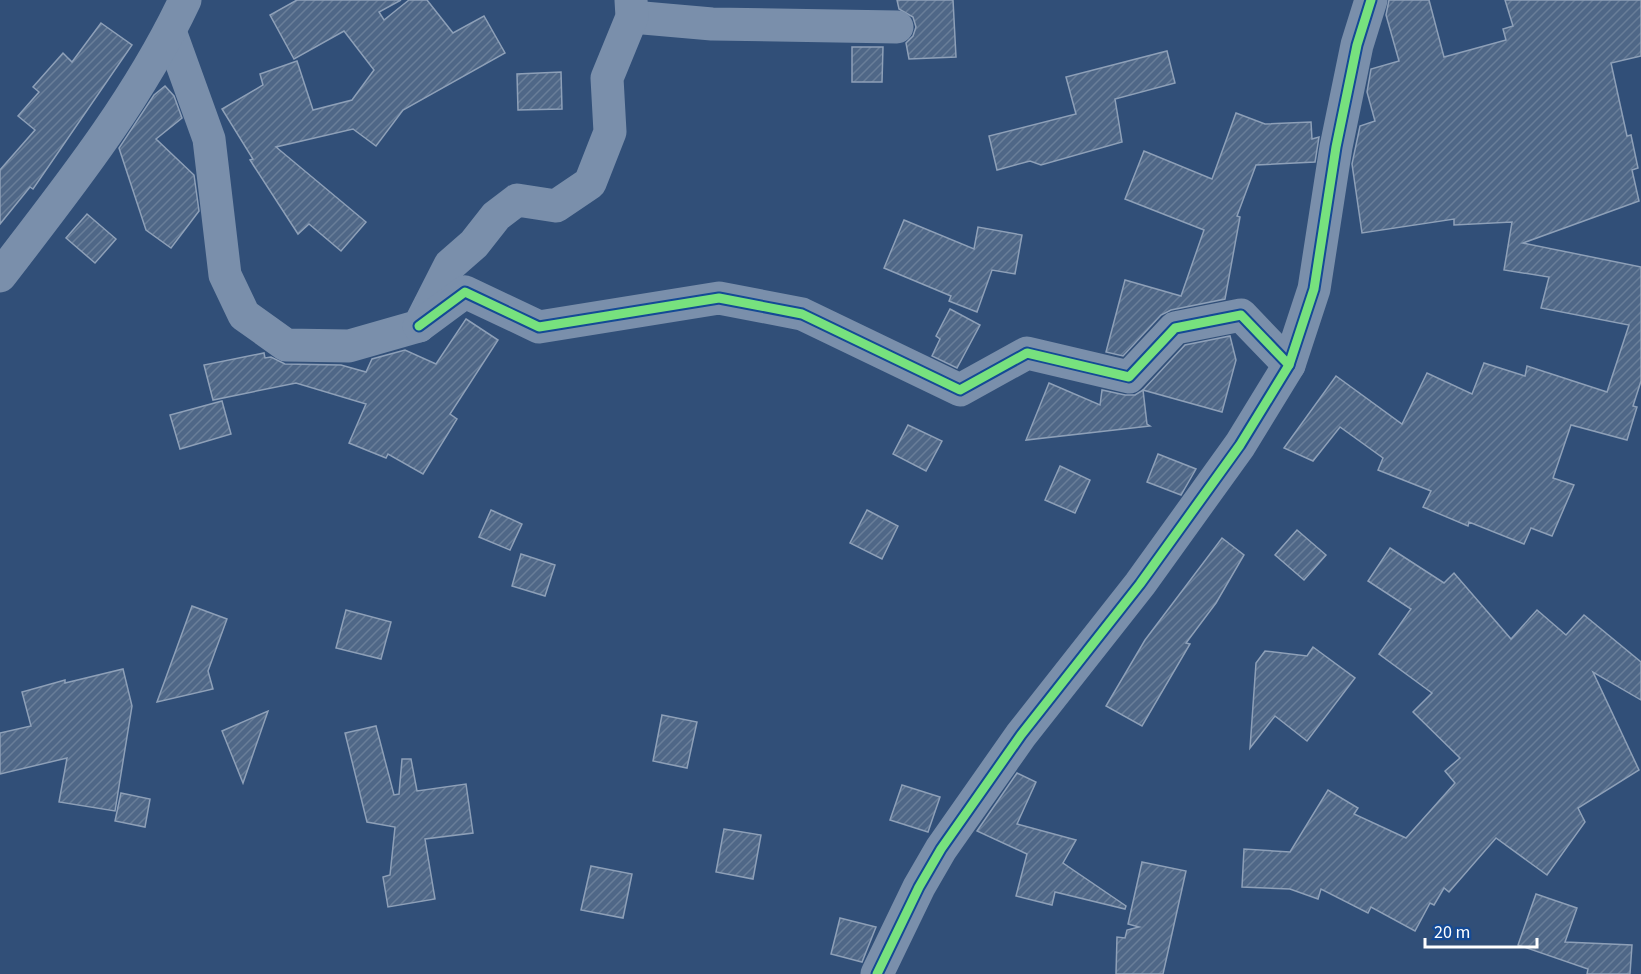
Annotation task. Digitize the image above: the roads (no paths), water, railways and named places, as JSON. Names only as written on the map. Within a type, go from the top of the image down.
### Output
[{"type":"street","points":[[0,276],[117,120],[170,31],[185,0]]},
{"type":"street","points":[[877,974],[918,887],[941,849],[1021,735],[1140,584],[1240,445],[1289,365],[1314,289],[1336,147],[1357,45],[1371,0]]},
{"type":"street","points":[[419,326],[450,265],[474,244],[496,216],[517,200],[556,206],[590,183],[610,132],[607,78],[631,8],[712,24],[897,27]]},
{"type":"street","points":[[170,31],[209,139],[225,275],[244,315],[285,345],[349,346],[419,326],[465,292],[539,327],[719,298],[802,314],[960,390],[1027,353],[1129,377],[1176,328],[1241,315],[1289,365]]}]
